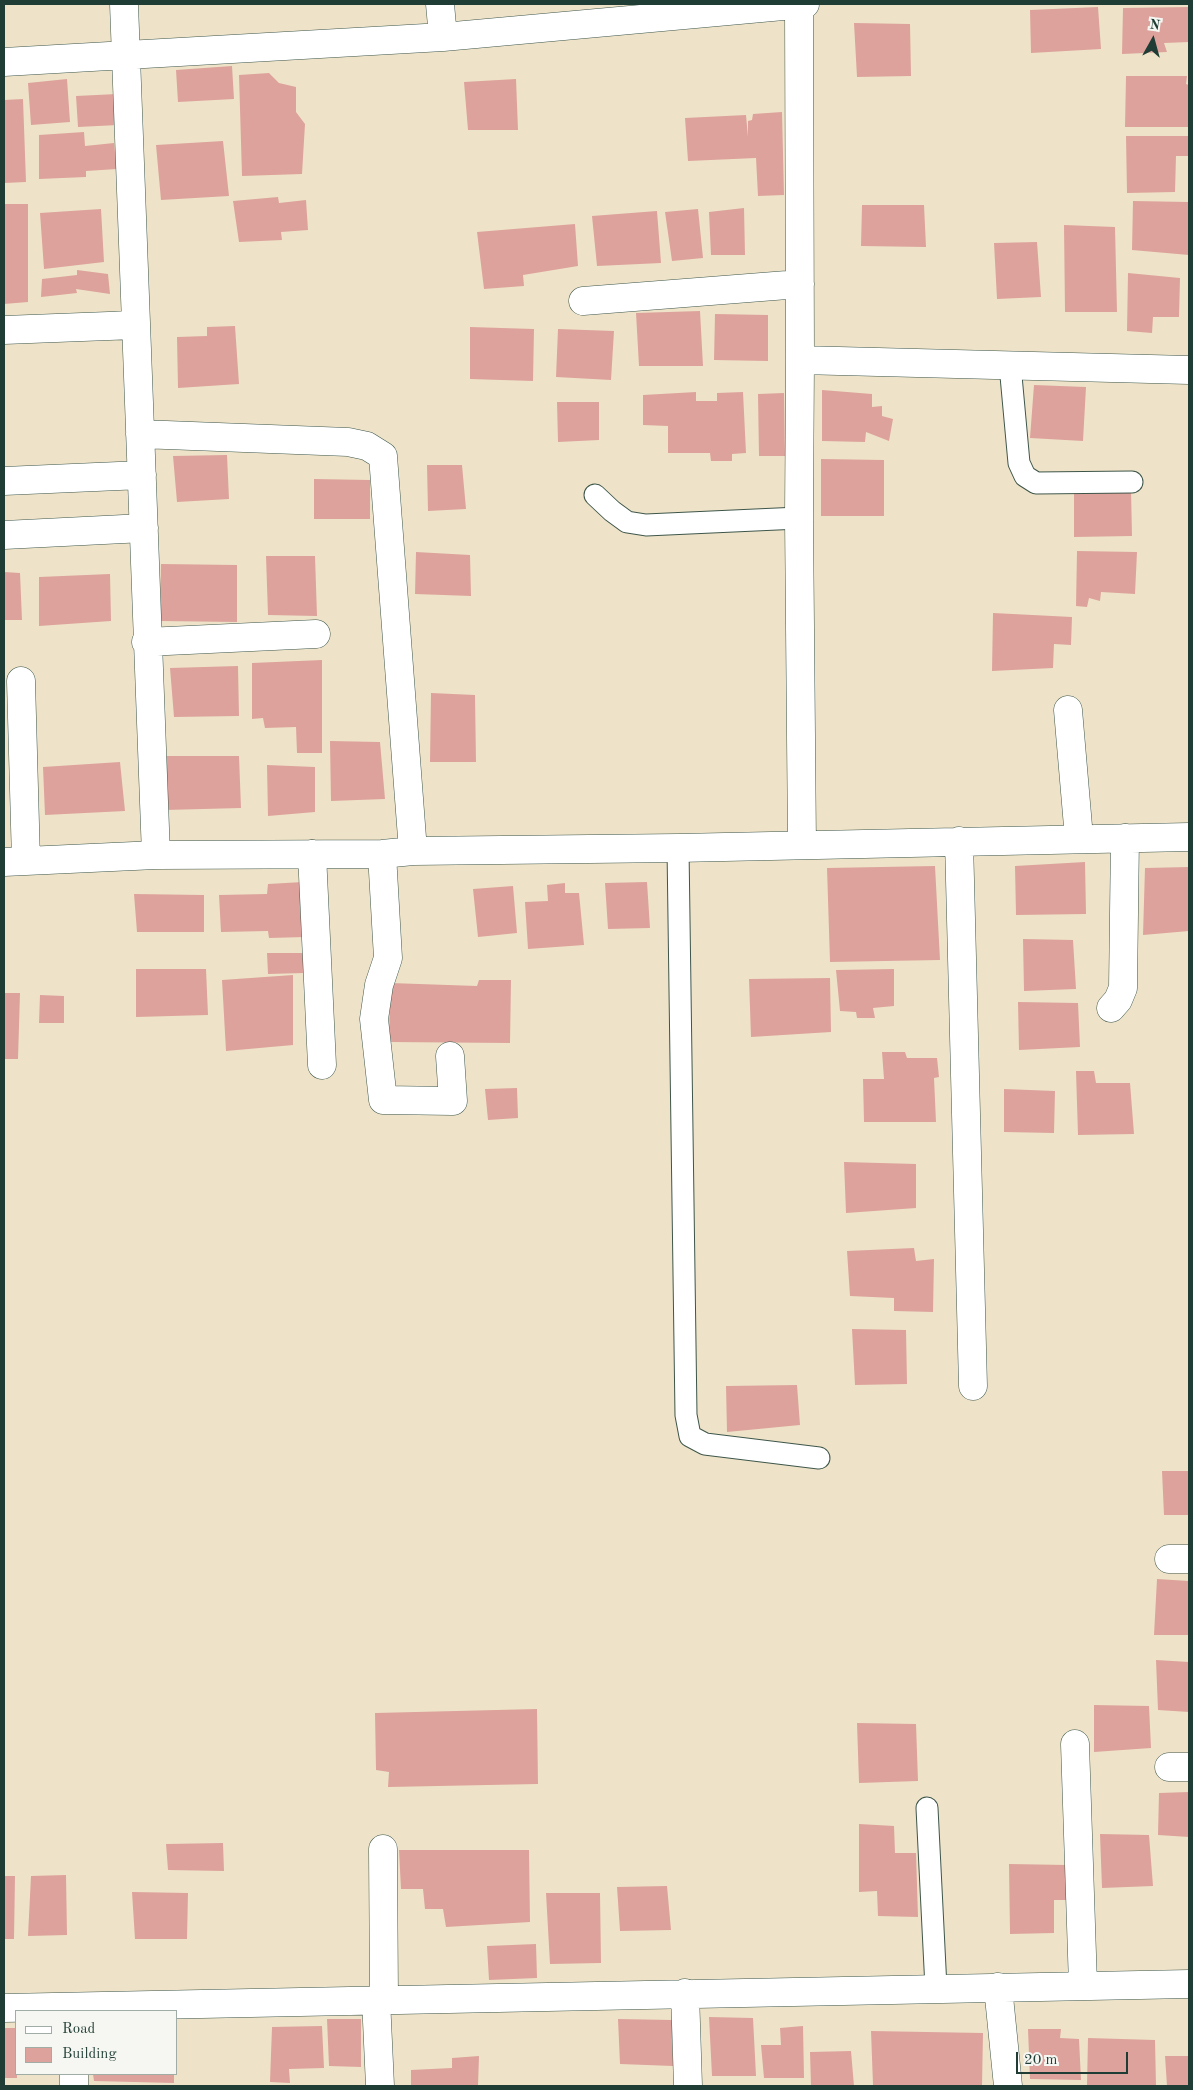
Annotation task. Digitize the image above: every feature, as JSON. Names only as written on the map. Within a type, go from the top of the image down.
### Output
[{"type":"street","points":[[124,4],[128,55],[146,642],[156,855]]},
{"type":"street","points":[[440,4],[443,37]]},
{"type":"street","points":[[800,4],[799,518],[802,845]]},
{"type":"street","points":[[4,62],[443,37],[607,13],[806,4]]},
{"type":"street","points":[[582,301],[800,284]]},
{"type":"street","points":[[4,330],[135,325]]},
{"type":"street","points":[[800,360],[1189,370]]},
{"type":"street","points":[[140,434],[348,442],[367,446],[383,456],[413,851]]},
{"type":"street","points":[[4,481],[142,475]]},
{"type":"street","points":[[4,536],[144,528]]},
{"type":"street","points":[[146,642],[316,634]]},
{"type":"street","points":[[21,682],[15,861],[156,855],[382,854],[413,851],[678,848],[1189,837]]},
{"type":"street","points":[[1068,710],[1079,838]]},
{"type":"street","points":[[1111,1008],[1118,1000],[1123,988],[1125,838]]},
{"type":"street","points":[[959,841],[973,1386]]},
{"type":"street","points":[[312,854],[322,1065]]},
{"type":"street","points":[[382,854],[388,958],[379,985],[374,1019],[384,1100],[453,1101],[450,1056]]},
{"type":"street","points":[[1075,1744],[1082,1986]]},
{"type":"street","points":[[380,2086],[383,1849]]},
{"type":"street","points":[[4,2008],[72,2009],[380,1999],[1189,1984]]},
{"type":"street","points":[[998,1987],[1008,2086]]},
{"type":"street","points":[[685,1993],[688,2086]]},
{"type":"lane","points":[[1010,365],[1019,463],[1026,476],[1036,483],[1132,482]]},
{"type":"lane","points":[[595,495],[627,522],[646,525],[799,518]]},
{"type":"lane","points":[[678,848],[686,1416],[690,1436],[705,1444],[819,1458]]},
{"type":"lane","points":[[928,1808],[936,1988]]},
{"type":"building","points":[[1098,7],[1101,49],[1031,53],[1030,10]]},
{"type":"building","points":[[1189,7],[1189,42],[1164,43],[1167,52],[1122,54],[1123,8]]},
{"type":"building","points":[[854,23],[910,24],[911,76],[857,77]]},
{"type":"building","points":[[232,66],[234,99],[178,102],[176,70]]},
{"type":"building","points":[[269,73],[279,83],[296,87],[296,112],[305,124],[302,174],[242,176],[239,75]]},
{"type":"building","points":[[1126,76],[1187,76],[1186,84],[1189,85],[1189,127],[1125,127]]},
{"type":"building","points":[[67,79],[70,122],[31,125],[28,83]]},
{"type":"building","points":[[516,79],[518,130],[468,130],[464,82]]},
{"type":"building","points":[[117,94],[118,125],[78,127],[76,96]]},
{"type":"building","points":[[23,99],[26,182],[4,183],[4,100]]},
{"type":"building","points":[[782,112],[784,195],[758,196],[756,158],[688,161],[685,118],[746,115],[748,137],[748,121],[752,120],[753,114]]},
{"type":"building","points":[[84,132],[85,146],[114,143],[117,169],[86,171],[86,177],[39,179],[39,135]]},
{"type":"building","points":[[1126,136],[1189,136],[1189,156],[1176,156],[1175,192],[1127,193]]},
{"type":"building","points":[[223,141],[229,196],[161,200],[156,145]]},
{"type":"building","points":[[278,197],[279,203],[306,200],[308,230],[281,232],[282,240],[239,242],[233,201]]},
{"type":"building","points":[[1133,201],[1189,202],[1189,255],[1132,250]]},
{"type":"building","points":[[4,204],[28,204],[28,302],[4,304]]},
{"type":"building","points":[[862,205],[924,205],[926,247],[861,246]]},
{"type":"building","points":[[744,208],[745,255],[711,255],[709,212]]},
{"type":"building","points":[[101,209],[104,262],[44,269],[40,213]]},
{"type":"building","points":[[698,209],[703,258],[672,261],[665,212]]},
{"type":"building","points":[[657,211],[661,263],[597,266],[592,216]]},
{"type":"building","points":[[575,224],[578,266],[523,275],[524,286],[484,289],[477,232]]},
{"type":"building","points":[[1064,225],[1115,227],[1117,312],[1065,312]]},
{"type":"building","points":[[1037,242],[1041,297],[997,299],[994,243]]},
{"type":"building","points":[[77,270],[108,274],[110,294],[76,289],[77,293],[41,297],[42,279],[77,275]]},
{"type":"building","points":[[1128,273],[1180,278],[1179,317],[1153,317],[1152,333],[1127,331]]},
{"type":"building","points":[[700,311],[703,366],[639,366],[636,313]]},
{"type":"building","points":[[715,314],[768,315],[768,361],[714,360]]},
{"type":"building","points":[[235,326],[239,384],[178,388],[177,337],[207,336],[207,327]]},
{"type":"building","points":[[470,327],[534,329],[533,381],[470,379]]},
{"type":"building","points":[[558,329],[614,331],[611,380],[556,377]]},
{"type":"building","points":[[1034,385],[1086,387],[1083,441],[1030,438]]},
{"type":"building","points":[[822,390],[872,394],[872,407],[882,406],[882,416],[893,419],[889,441],[866,432],[865,442],[822,441]]},
{"type":"building","points":[[696,392],[696,401],[717,401],[717,393],[743,392],[746,453],[732,454],[732,461],[711,461],[710,453],[668,453],[668,426],[643,425],[643,395]]},
{"type":"building","points":[[784,393],[785,456],[759,456],[758,394]]},
{"type":"building","points":[[557,402],[599,402],[599,440],[558,442]]},
{"type":"building","points":[[227,455],[229,499],[177,502],[173,456]]},
{"type":"building","points":[[821,459],[884,460],[884,516],[821,516]]},
{"type":"building","points":[[427,465],[462,465],[466,509],[428,511]]},
{"type":"building","points":[[314,479],[370,480],[370,519],[314,519]]},
{"type":"building","points":[[1074,487],[1131,489],[1132,536],[1074,537]]},
{"type":"building","points":[[1077,551],[1137,552],[1135,594],[1101,592],[1100,601],[1089,598],[1087,607],[1076,606]]},
{"type":"building","points":[[416,552],[470,555],[471,596],[415,594]]},
{"type":"building","points":[[266,556],[315,556],[317,616],[268,615]]},
{"type":"building","points":[[161,564],[237,565],[237,622],[160,621]]},
{"type":"building","points":[[4,572],[20,573],[22,620],[4,620]]},
{"type":"building","points":[[110,574],[111,621],[39,626],[39,577]]},
{"type":"building","points":[[993,613],[1072,617],[1071,645],[1054,644],[1053,668],[992,671]]},
{"type":"building","points":[[322,660],[322,753],[297,753],[296,727],[265,728],[263,718],[252,719],[252,663]]},
{"type":"building","points":[[238,666],[239,716],[174,717],[170,668]]},
{"type":"building","points":[[431,693],[475,695],[476,762],[430,762]]},
{"type":"building","points":[[330,741],[380,742],[385,799],[331,801]]},
{"type":"building","points":[[163,756],[239,756],[241,808],[165,810]]},
{"type":"building","points":[[120,762],[125,811],[45,815],[43,767]]},
{"type":"building","points":[[267,765],[315,767],[315,812],[268,816]]},
{"type":"building","points":[[1085,862],[1086,914],[1016,915],[1015,866]]},
{"type":"building","points":[[935,866],[940,960],[830,962],[827,868]]},
{"type":"building","points":[[1189,867],[1189,931],[1143,935],[1145,868]]},
{"type":"building","points":[[303,882],[305,937],[269,938],[268,931],[221,932],[219,895],[267,894],[268,884]]},
{"type":"building","points":[[647,882],[650,928],[608,929],[605,883]]},
{"type":"building","points":[[565,883],[565,893],[579,893],[584,945],[528,949],[525,902],[548,901],[547,885]]},
{"type":"building","points":[[513,886],[517,933],[478,937],[473,889]]},
{"type":"building","points":[[134,894],[204,895],[204,932],[137,932]]},
{"type":"building","points":[[1023,939],[1073,940],[1076,989],[1024,991]]},
{"type":"building","points":[[267,953],[303,953],[304,973],[268,974]]},
{"type":"building","points":[[136,969],[206,969],[208,1015],[136,1017]]},
{"type":"building","points":[[894,969],[894,1006],[873,1008],[875,1018],[857,1018],[856,1012],[840,1011],[836,970]]},
{"type":"building","points":[[293,975],[293,1045],[226,1051],[222,980]]},
{"type":"building","points":[[830,978],[831,1032],[751,1037],[749,979]]},
{"type":"building","points":[[479,980],[511,980],[510,1043],[389,1042],[390,983],[477,986]]},
{"type":"building","points":[[4,993],[20,993],[18,1059],[4,1059]]},
{"type":"building","points":[[40,995],[64,996],[64,1023],[39,1023]]},
{"type":"building","points":[[1018,1002],[1078,1003],[1080,1047],[1019,1050]]},
{"type":"building","points":[[882,1052],[905,1052],[907,1058],[937,1058],[939,1077],[934,1078],[936,1122],[864,1122],[863,1079],[884,1079]]},
{"type":"building","points":[[1076,1071],[1094,1071],[1096,1083],[1130,1083],[1134,1134],[1078,1135]]},
{"type":"building","points":[[517,1088],[518,1118],[488,1120],[485,1089]]},
{"type":"building","points":[[1004,1089],[1055,1091],[1054,1133],[1004,1132]]},
{"type":"building","points":[[844,1162],[916,1164],[916,1208],[846,1213]]},
{"type":"building","points":[[914,1248],[916,1261],[934,1259],[933,1312],[894,1311],[894,1298],[850,1296],[847,1251]]},
{"type":"building","points":[[852,1329],[906,1330],[907,1384],[855,1385]]},
{"type":"building","points":[[797,1385],[800,1425],[727,1432],[726,1386]]},
{"type":"building","points":[[1162,1471],[1189,1471],[1189,1515],[1164,1515]]},
{"type":"building","points":[[1157,1579],[1189,1581],[1189,1635],[1154,1635]]},
{"type":"building","points":[[1156,1660],[1189,1662],[1189,1712],[1158,1710]]},
{"type":"building","points":[[1094,1705],[1149,1706],[1151,1748],[1094,1752]]},
{"type":"building","points":[[537,1709],[538,1784],[388,1787],[389,1772],[376,1770],[375,1713]]},
{"type":"building","points":[[857,1723],[916,1724],[918,1781],[859,1783]]},
{"type":"building","points":[[1189,1792],[1189,1837],[1158,1835],[1159,1793]]},
{"type":"building","points":[[859,1824],[894,1826],[895,1853],[916,1853],[918,1917],[878,1916],[877,1891],[859,1892]]},
{"type":"building","points":[[1100,1834],[1149,1835],[1153,1886],[1102,1888]]},
{"type":"building","points":[[223,1843],[224,1871],[168,1870],[166,1844]]},
{"type":"building","points":[[399,1850],[529,1850],[530,1922],[446,1927],[443,1909],[425,1909],[423,1889],[401,1889]]},
{"type":"building","points":[[1009,1864],[1067,1865],[1069,1900],[1054,1900],[1054,1933],[1010,1934]]},
{"type":"building","points":[[66,1875],[67,1935],[28,1936],[31,1876]]},
{"type":"building","points":[[4,1876],[15,1876],[14,1939],[4,1939]]},
{"type":"building","points":[[667,1886],[671,1930],[620,1931],[617,1887]]},
{"type":"building","points":[[132,1892],[188,1893],[187,1939],[135,1939]]},
{"type":"building","points":[[546,1893],[600,1893],[601,1963],[550,1964]]},
{"type":"building","points":[[536,1944],[537,1978],[489,1980],[487,1946]]},
{"type":"building","points":[[709,2017],[753,2018],[756,2076],[712,2076]]},
{"type":"building","points":[[327,2019],[361,2019],[361,2067],[329,2066]]},
{"type":"building","points":[[618,2019],[672,2020],[673,2066],[620,2064]]},
{"type":"building","points":[[322,2026],[324,2068],[289,2069],[290,2083],[270,2082],[272,2027]]},
{"type":"building","points":[[803,2026],[804,2078],[764,2078],[761,2045],[781,2045],[780,2028]]},
{"type":"building","points":[[4,2028],[15,2028],[15,2075],[17,2075],[17,2078],[4,2078]]},
{"type":"building","points":[[1028,2029],[1061,2029],[1060,2038],[1079,2039],[1081,2080],[1030,2079]]},
{"type":"building","points":[[871,2031],[983,2033],[982,2086],[873,2085]]},
{"type":"building","points":[[1088,2038],[1155,2040],[1156,2086],[1087,2085]]},
{"type":"building","points":[[851,2051],[854,2086],[811,2086],[810,2052]]},
{"type":"building","points":[[479,2056],[478,2086],[411,2086],[411,2070],[452,2068],[452,2058]]},
{"type":"building","points":[[1165,2056],[1189,2056],[1189,2086],[1167,2086]]},
{"type":"building","points":[[93,2075],[174,2075],[174,2083],[94,2081]]}]
